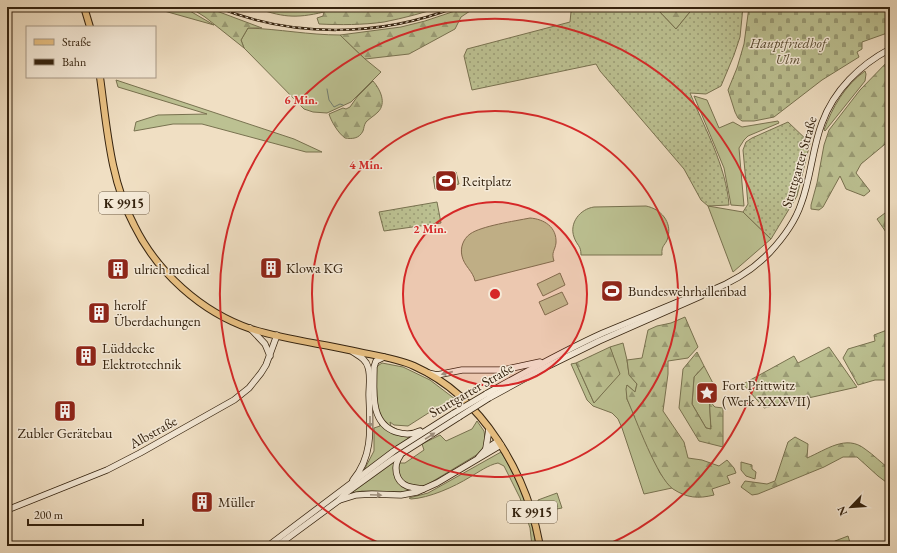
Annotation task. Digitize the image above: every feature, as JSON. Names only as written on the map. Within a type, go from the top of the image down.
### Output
[{"type":"main road","points":[[84,7],[90,26]]},
{"type":"main road","name":"Stuttgarter Straße","points":[[487,396],[599,341],[694,300],[751,270],[784,236],[796,217],[802,202],[820,127],[840,90],[855,74],[874,58],[890,49]]},
{"type":"main road","name":"K 9915","points":[[100,78],[110,149],[120,192],[134,226],[144,244],[158,263],[184,289],[202,303],[218,313],[250,328],[398,360],[426,373],[446,386],[464,400],[500,443],[524,488],[536,524],[540,546]]},
{"type":"main road","name":"Stuttgarter Straße","points":[[268,546],[394,451],[548,360],[603,334],[692,296],[708,292]]},
{"type":"main road","points":[[250,328],[265,344],[270,356]]},
{"type":"main road","name":"Albstraße","points":[[7,510],[107,470],[223,407],[244,393],[254,383],[266,365],[277,335]]},
{"type":"main road","points":[[349,350],[361,356],[368,367]]},
{"type":"main road","points":[[346,488],[360,470],[369,446],[370,422],[368,367],[370,354]]},
{"type":"main road","points":[[384,357],[376,361],[374,367],[374,396],[376,414],[385,426],[394,432],[401,434],[415,434],[457,415]]},
{"type":"main road","points":[[426,373],[437,375],[467,370],[478,371],[514,369],[548,360]]},
{"type":"main road","name":"Stuttgarter Straße","points":[[277,546],[338,501],[346,492],[457,415]]},
{"type":"main road","points":[[477,458],[486,448],[489,429]]},
{"type":"main road","points":[[486,448],[500,443]]},
{"type":"main road","points":[[338,501],[356,496],[408,494],[425,489],[500,443]]},
{"type":"main road","points":[[401,455],[396,466],[398,478],[406,486],[425,489]]},
{"type":"green space","points":[[150,7],[183,7],[214,25]]},
{"type":"green space","points":[[189,7],[206,7],[262,28],[248,28],[241,40],[244,48],[205,17]]},
{"type":"green space","points":[[253,7],[320,7],[324,12],[304,16],[288,16]]},
{"type":"green space","points":[[320,7],[441,7],[384,22],[343,25],[319,24],[317,18],[323,16],[324,12]]},
{"type":"green space","points":[[467,7],[476,7],[461,17],[455,29],[409,54],[365,59],[340,35],[401,27],[425,21]]},
{"type":"green space","points":[[586,7],[639,7],[642,11],[657,9],[676,29],[694,7],[743,7],[740,37],[721,86],[706,94],[690,93],[724,176],[729,205],[708,206],[701,200],[684,169],[600,71],[596,64],[472,90],[464,56],[467,49],[570,22],[571,12]]},
{"type":"green space","points":[[641,7],[694,7],[676,29],[657,9],[644,10]]},
{"type":"green space","name":"Hauptfriedhof Ulm","points":[[749,7],[890,7],[890,32],[862,42],[862,49],[857,52],[859,57],[822,80],[774,117],[754,121],[742,121],[738,118],[735,112],[728,90],[737,68],[744,44]]},
{"type":"green space","points":[[248,28],[340,35],[381,72],[351,102],[327,113],[313,112],[304,109],[244,48],[241,40]]},
{"type":"green space","points":[[890,59],[890,140],[861,164],[856,173],[870,191],[864,196],[846,189],[840,176],[823,207],[819,210],[811,209],[824,145],[829,130],[860,90]]},
{"type":"green space","points":[[865,71],[865,81],[825,131],[827,122],[835,105],[845,90]]},
{"type":"green space","points":[[116,80],[294,139],[322,152],[306,152],[202,124],[173,124],[134,131],[136,122],[158,115],[207,114],[118,87]]},
{"type":"green space","points":[[373,81],[382,96],[381,108],[366,122],[363,131],[359,136],[345,138],[335,127],[329,114],[343,108],[346,109],[350,107],[357,97]]},
{"type":"green space","points":[[694,96],[707,100],[719,128],[733,122],[742,127],[778,121],[779,123],[748,136],[739,148],[744,206],[731,205],[724,168]]},
{"type":"green space","points":[[788,122],[810,143],[797,196],[771,239],[743,212],[748,204],[743,150],[746,142],[752,138]]},
{"type":"green space","name":"Reitplatz","points":[[456,172],[459,184],[435,189],[433,177]]},
{"type":"green space","points":[[437,202],[441,223],[384,231],[379,212]]},
{"type":"green space","points":[[646,206],[661,213],[667,221],[669,231],[668,237],[662,249],[662,255],[581,255],[580,247],[576,242],[573,232],[574,222],[580,214],[589,208],[594,207]]},
{"type":"green space","points":[[708,206],[743,212],[771,239],[733,272]]},
{"type":"green space","points":[[885,213],[890,220],[890,238],[877,219]]},
{"type":"green space","points":[[530,218],[545,222],[552,228],[556,237],[553,253],[554,261],[475,281],[463,260],[461,253],[466,238],[475,231],[490,226]]},
{"type":"green space","points":[[560,273],[565,285],[543,296],[537,284]]},
{"type":"green space","points":[[562,292],[568,304],[545,315],[539,302]]},
{"type":"green space","points":[[685,317],[698,347],[688,358],[668,361],[668,374],[663,411],[684,442],[688,458],[702,460],[719,466],[727,460],[734,468],[736,473],[727,476],[730,483],[712,489],[714,495],[703,497],[688,496],[673,489],[667,483],[660,473],[647,447],[627,399],[626,389],[627,385],[635,392],[637,384],[629,375],[627,360],[642,358],[648,330]]},
{"type":"green space","points":[[887,330],[890,339],[890,380],[875,380],[858,385],[843,358],[848,349],[875,341],[874,335]]},
{"type":"green space","points":[[623,343],[629,374],[637,384],[635,392],[627,385],[627,399],[660,473],[672,488],[644,494],[618,419],[612,413],[593,406],[587,400],[571,364],[576,363],[594,403],[619,374],[610,347]]},
{"type":"green space","points":[[610,347],[620,374],[594,403],[576,363]]},
{"type":"green space","points":[[829,347],[857,387],[764,408],[743,384],[794,356],[798,363]]},
{"type":"green space","points":[[697,352],[704,366],[694,377],[692,404],[706,428],[711,429],[709,395],[715,387],[716,389],[712,393],[711,400],[715,407],[723,408],[723,447],[699,441],[679,408],[683,369]]},
{"type":"green space","points":[[382,363],[403,367],[430,380],[455,399],[408,426],[394,425],[390,422],[391,426],[410,437],[363,472],[374,451],[374,428],[380,426],[377,406],[376,367]]},
{"type":"green space","points":[[704,366],[715,387],[709,395],[711,429],[706,428],[692,404],[694,377]]},
{"type":"green space","points":[[477,421],[484,431],[486,444],[478,454],[425,486],[404,492],[362,491],[350,494],[393,463],[405,463],[424,450],[422,444],[440,435],[446,441],[472,429]]},
{"type":"green space","points":[[795,437],[808,444],[807,458],[843,443],[858,445],[890,469],[890,485],[857,457],[843,457],[824,467],[758,494],[752,495],[741,487],[745,481],[767,484],[775,481],[788,442]]},
{"type":"green space","points":[[501,452],[519,485],[531,521],[536,546],[532,546],[530,528],[520,498],[504,466],[498,463],[487,467],[449,488],[426,497],[409,498],[428,493]]},
{"type":"green space","points":[[741,462],[752,465],[752,469],[756,472],[755,479],[746,476],[741,470]]},
{"type":"green space","points":[[557,493],[562,508],[540,512],[538,500]]},
{"type":"green space","points":[[848,536],[851,546],[828,546],[835,541]]},
{"type":"waterway","points":[[668,7],[670,11]]},
{"type":"waterway","points":[[327,89],[329,100],[334,107],[340,104],[343,105]]},
{"type":"railway","points":[[217,7],[246,17],[276,24],[306,29],[336,30],[397,24],[427,17],[456,7]]},
{"type":"place","name":"Reitplatz","points":[[446,181]]},
{"type":"place","name":"Klowa KG","points":[[271,268]]},
{"type":"place","name":"ulrich medical","points":[[118,269]]},
{"type":"place","name":"Bundeswehrhallenbad","points":[[612,291]]},
{"type":"place","name":"herolf Überdachungen","points":[[99,313]]},
{"type":"place","name":"Lüddecke Elektrotechnik","points":[[86,356]]},
{"type":"place","name":"Fort Prittwitz (Werk XXXVII)","points":[[707,393]]},
{"type":"place","name":"Zubler Gerätebau","points":[[65,411]]},
{"type":"place","name":"Müller","points":[[202,502]]}]
